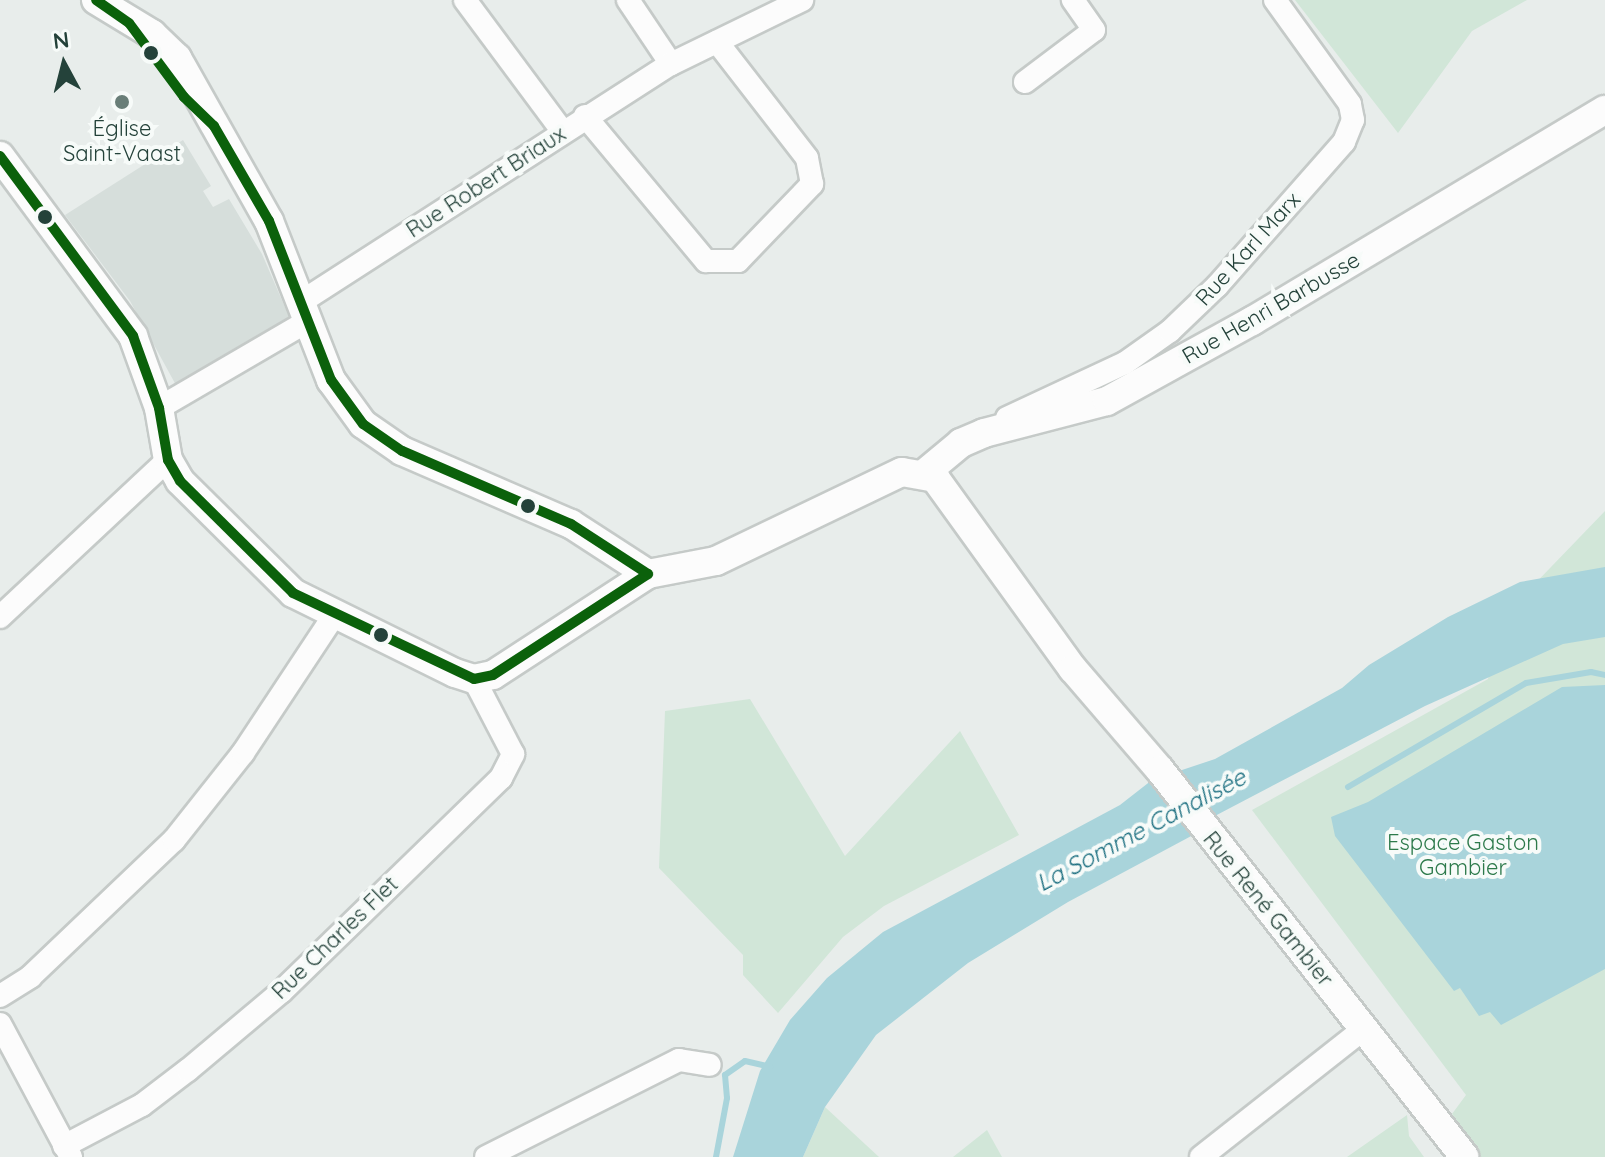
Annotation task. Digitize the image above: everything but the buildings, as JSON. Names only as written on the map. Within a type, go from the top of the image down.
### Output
[{"type":"street","points":[[96,0],[152,34],[177,58],[269,221],[345,404],[379,438],[571,524],[648,574]]},
{"type":"street","points":[[465,0],[563,132]]},
{"type":"street","points":[[628,0],[671,64]]},
{"type":"street","name":"Rue Robert Briaux","points":[[159,408],[305,311],[585,116],[671,64],[802,0]]},
{"type":"street","points":[[1025,82],[1094,30],[1073,0]]},
{"type":"street","name":"Rue Karl Marx","points":[[1001,429],[1009,417],[1125,363],[1170,331],[1217,286],[1344,142],[1353,120],[1350,104],[1275,0]]},
{"type":"street","points":[[585,116],[706,261],[738,261],[812,184],[807,158],[717,42]]},
{"type":"street","name":"Rue Henri Barbusse","points":[[925,473],[961,443],[1107,401],[1252,321],[1605,110]]},
{"type":"street","points":[[0,156],[112,302],[148,371],[159,408],[168,460],[241,547],[293,593],[333,617],[353,620],[474,679],[493,675],[648,574],[716,561],[902,472],[925,473]]},
{"type":"street","points":[[0,617],[168,460]]},
{"type":"street","name":"Rue René Gambier","points":[[925,473],[942,484],[1073,669],[1160,770],[1211,839],[1365,1028],[1464,1157]]},
{"type":"street","points":[[0,996],[30,977],[174,840],[243,753],[333,617]]},
{"type":"street","name":"Rue Charles Flet","points":[[68,1151],[142,1105],[281,992],[501,778],[513,754],[474,679]]},
{"type":"street","points":[[0,1024],[8,1060],[68,1151]]},
{"type":"street","points":[[1201,1157],[1365,1028]]},
{"type":"street","points":[[486,1157],[679,1060],[710,1065]]},
{"type":"shaded area","points":[[183,140],[211,186],[203,191],[213,207],[229,199],[262,254],[290,319],[177,387],[130,301],[65,215]]},
{"type":"green space","points":[[1295,0],[1527,0],[1472,31],[1398,133]]},
{"type":"green space","name":"Espace Gaston Gambier","points":[[1605,511],[1605,1157],[1481,1157],[1452,1114],[1466,1095],[1252,810],[1488,679],[1501,619]]},
{"type":"green space","points":[[750,699],[845,856],[960,731],[1019,835],[884,906],[843,937],[778,1013],[743,975],[743,955],[659,868],[665,711]]},
{"type":"green space","points":[[825,1107],[879,1157],[803,1157]]},
{"type":"green space","points":[[1407,1115],[1409,1136],[1424,1157],[1347,1157]]},
{"type":"green space","points":[[987,1130],[1002,1157],[953,1157]]},
{"type":"water","name":"La Somme Canalisée","points":[[1605,567],[1605,637],[1563,644],[1425,706],[1211,818],[1195,834],[1068,902],[968,963],[876,1035],[825,1107],[803,1157],[733,1157],[760,1071],[790,1020],[827,978],[883,932],[1120,805],[1152,780],[1215,759],[1342,688],[1369,665],[1448,617],[1520,582]]},
{"type":"water","points":[[1605,685],[1605,969],[1501,1025],[1490,1012],[1479,1016],[1460,988],[1454,991],[1335,836],[1331,817],[1368,802],[1562,687]]},
{"type":"waterway","points":[[1348,787],[1526,683],[1591,672],[1605,675]]},
{"type":"waterway","points":[[716,1157],[727,1098],[725,1075],[745,1061],[770,1067]]},
{"type":"transit line","points":[[0,156],[133,336],[159,408],[168,460],[180,481],[293,593],[474,679],[493,675],[648,574],[571,524],[402,451],[363,424],[331,380],[269,221],[214,126],[184,97],[129,23],[96,0]]},
{"type":"place","name":"Église Saint-Vaast","points":[[122,102]]}]
